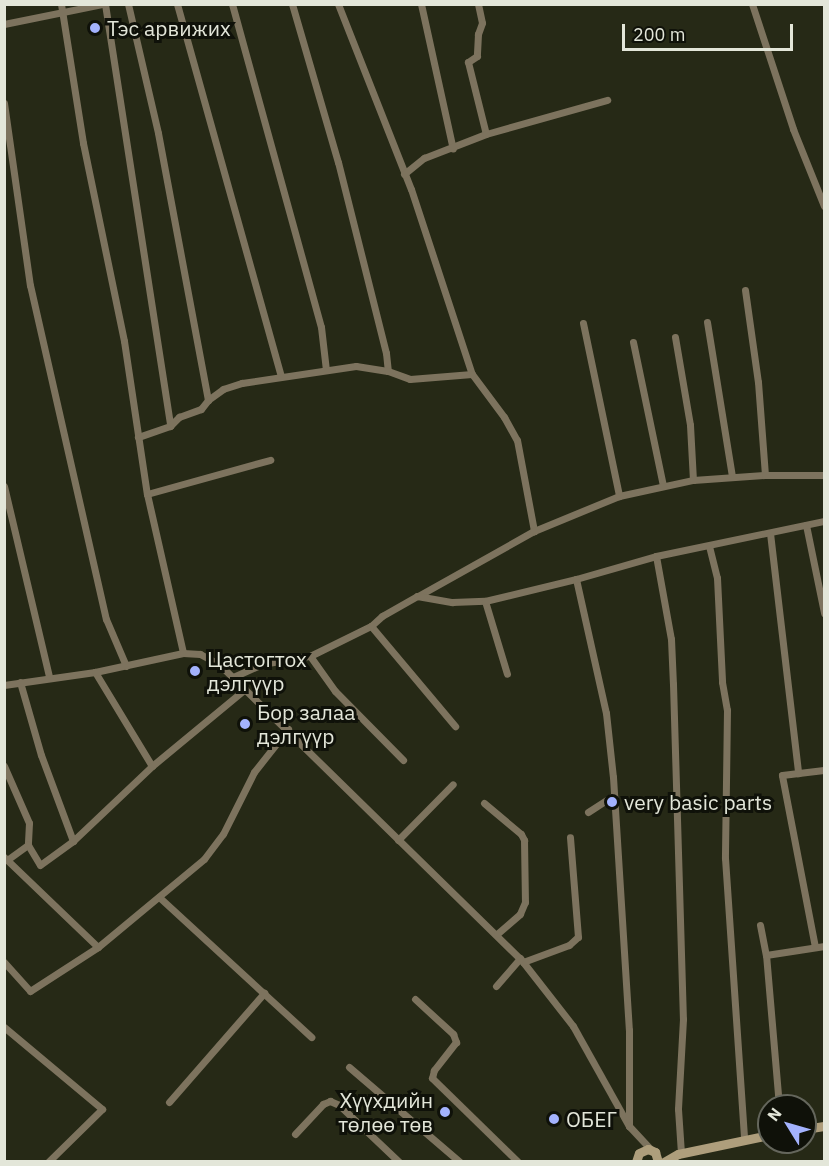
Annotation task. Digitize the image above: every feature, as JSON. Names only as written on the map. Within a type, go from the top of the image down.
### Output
[{"type":"street","points":[[4,24],[62,8],[104,4],[170,426]]},
{"type":"street","points":[[128,4],[160,143],[208,400]]},
{"type":"street","points":[[177,4],[281,377]]},
{"type":"street","points":[[232,4],[321,327],[326,370]]},
{"type":"street","points":[[292,4],[338,162],[386,353],[388,371]]},
{"type":"street","points":[[338,4],[404,174],[472,374],[504,417],[517,440],[534,531]]},
{"type":"street","points":[[421,4],[453,149]]},
{"type":"street","points":[[478,4],[482,23],[478,34],[477,56],[468,62],[486,134]]},
{"type":"street","points":[[752,4],[793,129],[825,206]]},
{"type":"street","points":[[62,8],[83,144],[124,341],[147,494],[183,653]]},
{"type":"street","points":[[404,174],[424,158],[453,149],[486,134],[608,100]]},
{"type":"street","points":[[4,103],[30,285],[106,618],[126,666]]},
{"type":"street","points":[[745,290],[758,382],[765,475]]},
{"type":"street","points":[[707,322],[732,477]]},
{"type":"street","points":[[583,323],[619,496]]},
{"type":"street","points":[[675,337],[690,424],[693,480]]},
{"type":"street","points":[[633,342],[663,485]]},
{"type":"street","points":[[138,437],[170,426],[179,417],[201,409],[208,400],[223,389],[242,383],[356,366],[388,371],[410,379],[472,374]]},
{"type":"street","points":[[147,494],[270,460]]},
{"type":"street","points":[[233,677],[262,664],[310,656],[371,626],[382,616],[534,531],[619,496],[693,480],[765,475],[825,475]]},
{"type":"street","points":[[4,486],[48,677]]},
{"type":"street","points":[[417,597],[452,602],[485,601],[576,579],[656,556],[825,521]]},
{"type":"street","points":[[806,525],[825,614]]},
{"type":"street","points":[[770,533],[798,773]]},
{"type":"street","points":[[709,546],[717,578],[722,682],[727,710],[725,858],[744,1140]]},
{"type":"street","points":[[656,556],[671,650],[683,1019],[678,1109],[680,1154]]},
{"type":"street","points":[[576,579],[606,713],[614,795],[629,1030],[629,1126]]},
{"type":"street","points":[[485,601],[507,674]]},
{"type":"street","points":[[371,626],[455,726]]},
{"type":"street","points":[[4,685],[95,672],[183,653],[200,654],[209,658],[233,677],[288,729],[521,960],[573,1026],[629,1126],[636,1136],[653,1151],[658,1161]]},
{"type":"street","points":[[310,656],[335,691],[404,760]]},
{"type":"street","points":[[95,672],[152,766]]},
{"type":"street","points":[[20,682],[41,755],[73,841]]},
{"type":"street","points":[[4,766],[29,823],[28,845],[40,865],[73,841],[152,766],[245,689]]},
{"type":"street","points":[[4,962],[30,991],[98,947],[159,897],[204,859],[223,834],[254,772],[288,729]]},
{"type":"street","points":[[815,947],[782,775],[825,770]]},
{"type":"street","points":[[398,840],[453,784]]},
{"type":"street","points":[[588,812],[614,795]]},
{"type":"street","points":[[484,803],[521,834],[524,840],[525,902],[520,914],[497,934]]},
{"type":"street","points":[[496,986],[521,960],[569,945],[578,937],[570,837]]},
{"type":"street","points":[[28,845],[6,859],[98,947]]},
{"type":"street","points":[[159,897],[311,1037]]},
{"type":"street","points":[[760,925],[766,955],[778,1094]]},
{"type":"street","points":[[766,955],[825,946]]},
{"type":"street","points":[[169,1102],[264,993]]},
{"type":"street","points":[[415,999],[453,1035],[456,1042],[434,1070],[432,1078],[518,1161]]},
{"type":"street","points":[[4,1027],[102,1109],[48,1161]]},
{"type":"street","points":[[349,1067],[460,1161]]},
{"type":"street","points":[[295,1134],[323,1104],[330,1101],[339,1105],[399,1161]]},
{"type":"street","points":[[636,1136],[636,1158],[653,1151],[680,1154]]},
{"type":"street","points":[[664,1161],[680,1154],[757,1137]]},
{"type":"place","name":"Тэс арвижих","points":[[95,28]]},
{"type":"place","name":"Цастогтох дэлгүүр","points":[[195,671]]},
{"type":"place","name":"Бор залаа дэлгүүр","points":[[245,724]]},
{"type":"place","name":"very basic parts","points":[[612,802]]},
{"type":"place","name":"Хүүхдийн төлөө төв","points":[[445,1112]]},
{"type":"place","name":"ОБЕГ","points":[[554,1119]]}]
